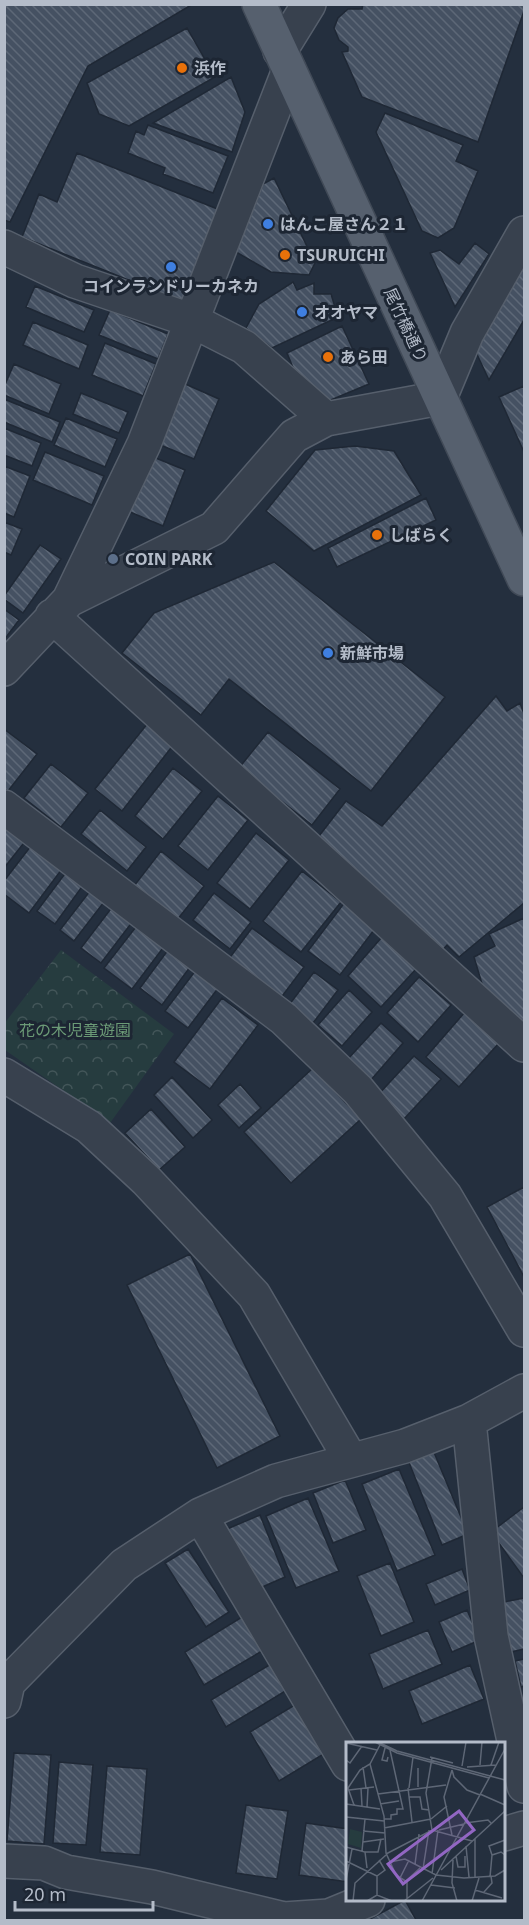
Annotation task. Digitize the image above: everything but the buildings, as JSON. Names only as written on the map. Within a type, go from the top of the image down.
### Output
[{"type":"main road","name":"尾竹橋通り","points":[[259,4],[525,579]]},
{"type":"street","points":[[4,669],[60,608],[144,444],[193,321],[284,60],[309,4]]},
{"type":"street","points":[[60,608],[214,528],[294,436],[326,418],[440,398],[467,333],[525,233]]},
{"type":"street","points":[[4,247],[75,281],[193,321],[244,347],[326,418]]},
{"type":"street","points":[[60,608],[525,1045]]},
{"type":"street","points":[[4,807],[284,1018],[358,1090],[445,1196],[525,1330]]},
{"type":"street","points":[[4,1075],[89,1127],[146,1180],[254,1295],[351,1460]]},
{"type":"street","points":[[4,1701],[8,1683],[124,1566],[200,1515],[276,1481],[405,1446],[469,1421],[525,1391]]},
{"type":"street","points":[[469,1421],[491,1636],[525,1786]]},
{"type":"street","points":[[200,1515],[346,1761]]},
{"type":"street","points":[[505,1834],[525,1828]]},
{"type":"street","points":[[4,1861],[44,1863],[66,1872],[152,1887],[284,1919],[329,1916],[363,1901]]},
{"type":"green space","name":"花の木児童遊園","points":[[61,950],[174,1034],[110,1123],[5,1050],[4,1024]]},
{"type":"place","name":"浜作","points":[[182,68]]},
{"type":"place","name":"はんこ屋さん２１","points":[[268,224]]},
{"type":"place","name":"TSURUICHI","points":[[285,255]]},
{"type":"place","name":"コインランドリーカネカ","points":[[171,267]]},
{"type":"place","name":"オオヤマ","points":[[302,312]]},
{"type":"place","name":"あら田","points":[[328,357]]},
{"type":"place","name":"しばらく","points":[[377,535]]},
{"type":"place","name":"COIN PARK","points":[[113,559]]},
{"type":"place","name":"新鮮市場","points":[[328,653]]}]
